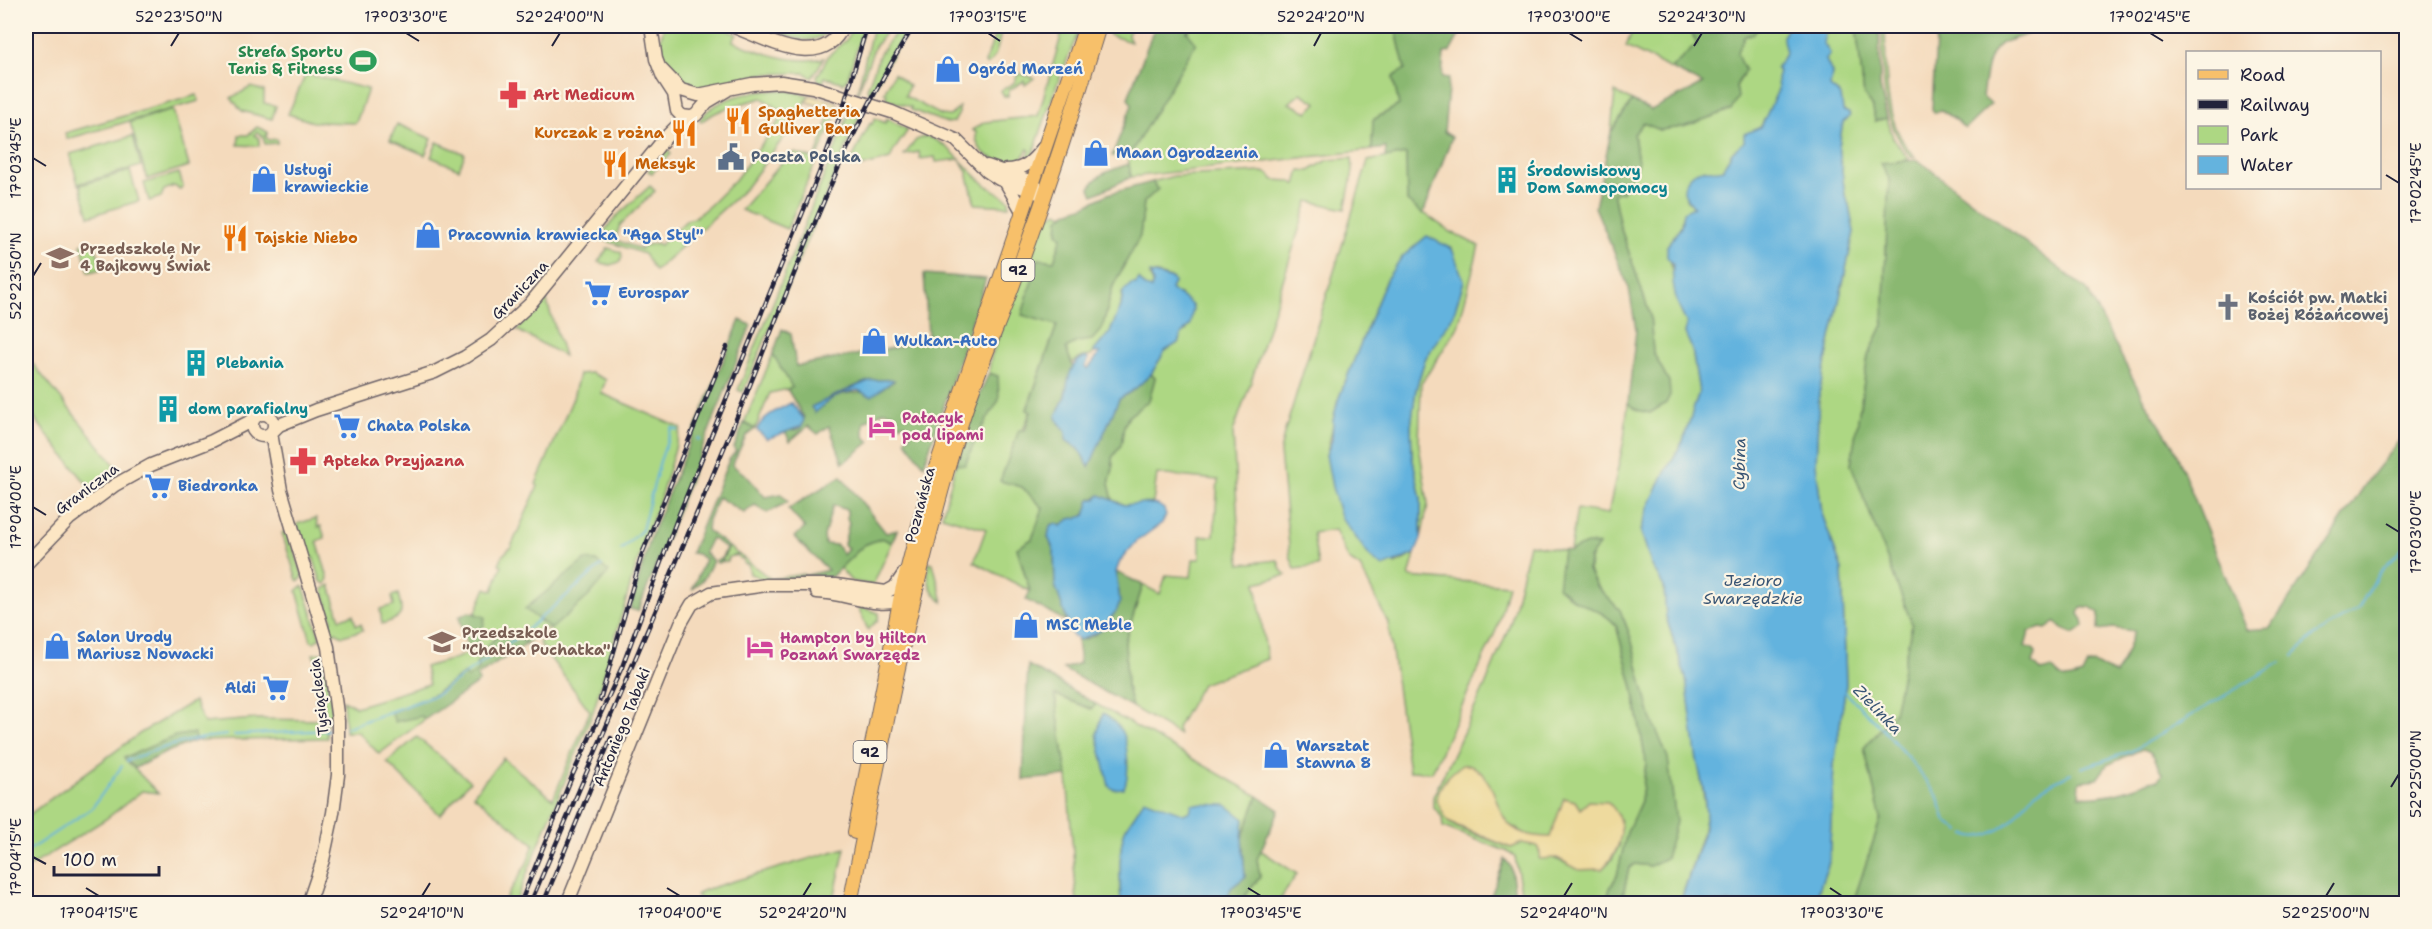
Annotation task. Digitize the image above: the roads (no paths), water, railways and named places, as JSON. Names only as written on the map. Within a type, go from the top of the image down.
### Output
[{"type":"main road","name":"Poznańska","points":[[841,903],[895,622],[927,494],[1086,26]]},
{"type":"main road","name":"Poznańska","points":[[850,903],[914,595],[962,418],[1076,104],[1099,26]]},
{"type":"street","points":[[651,26],[652,43],[659,67],[674,94],[680,115],[695,114],[700,101],[691,93]]},
{"type":"street","points":[[652,43],[660,26]]},
{"type":"street","points":[[732,26],[792,48],[809,51],[829,44],[843,26]]},
{"type":"street","points":[[659,67],[678,88],[691,93],[702,95],[752,84],[781,82],[824,91],[892,112],[960,143],[980,164],[1005,181],[1030,186]]},
{"type":"street","name":"Graniczna","points":[[212,441],[265,433],[315,410],[435,372],[465,357],[497,336],[530,304],[665,138],[707,102],[727,90]]},
{"type":"street","points":[[676,106],[679,96],[691,93]]},
{"type":"street","name":"Graniczna","points":[[665,138],[676,106]]},
{"type":"street","points":[[980,164],[999,169],[1018,170],[1026,166],[1044,148]]},
{"type":"street","points":[[999,169],[1044,195]]},
{"type":"street","points":[[1005,181],[1022,211]]},
{"type":"street","name":"Graniczna","points":[[268,415],[278,416],[315,410]]},
{"type":"street","points":[[260,414],[268,415],[274,422],[265,433],[252,426],[253,420],[260,414]]},
{"type":"street","name":"Graniczna","points":[[26,564],[69,519],[115,485],[141,469],[212,441],[253,420]]},
{"type":"street","name":"Tysiąclecia","points":[[265,433],[327,646],[338,721],[338,768],[333,816],[323,860],[308,903]]},
{"type":"street","points":[[895,622],[884,598],[907,569]]},
{"type":"street","name":"Antoniego Tabaki","points":[[567,903],[683,619],[692,604],[702,596],[732,590],[827,592],[900,601],[914,595]]},
{"type":"water","name":"Jezioro Swarzędzkie","points":[[1789,26],[1827,26],[1823,43],[1830,53],[1826,60],[1832,73],[1830,87],[1841,96],[1843,111],[1849,113],[1850,117],[1843,122],[1839,146],[1845,196],[1854,232],[1819,393],[1816,464],[1822,514],[1842,570],[1846,684],[1834,765],[1829,862],[1814,903],[1680,903],[1703,834],[1706,813],[1704,793],[1696,755],[1686,678],[1666,617],[1664,587],[1651,564],[1641,531],[1648,508],[1662,478],[1683,441],[1699,392],[1692,349],[1685,333],[1687,323],[1675,294],[1673,264],[1667,257],[1667,246],[1681,227],[1683,212],[1694,207],[1684,193],[1688,180],[1700,170],[1723,169],[1732,152],[1744,142],[1744,134],[1761,127],[1778,90],[1779,72],[1776,68],[1786,53],[1783,36]]},
{"type":"water","points":[[1427,236],[1452,249],[1464,281],[1453,316],[1425,359],[1416,389],[1411,426],[1412,456],[1421,499],[1421,539],[1415,554],[1383,567],[1370,557],[1341,517],[1326,455],[1332,440],[1333,420],[1338,400],[1387,278],[1402,257]]},
{"type":"water","points":[[1150,273],[1173,279],[1171,289],[1193,307],[1190,325],[1181,335],[1178,343],[1165,351],[1151,374],[1135,389],[1119,399],[1089,467],[1079,449],[1066,440],[1066,432],[1056,418],[1064,399],[1068,379],[1073,367],[1080,359],[1086,357],[1089,359],[1085,367],[1088,369],[1100,353],[1094,353],[1094,351],[1110,332],[1121,306],[1123,292],[1131,284],[1136,284],[1139,279],[1145,287],[1151,289],[1153,283]]},
{"type":"water","points":[[894,380],[872,396],[858,390],[834,397],[815,413],[811,407],[866,382]]},
{"type":"water","points":[[791,403],[804,419],[802,426],[767,439],[757,430],[767,417]]},
{"type":"water","points":[[1100,495],[1124,505],[1143,503],[1158,505],[1164,509],[1166,515],[1162,523],[1137,541],[1120,561],[1116,572],[1120,601],[1117,610],[1100,631],[1080,640],[1072,635],[1055,585],[1054,551],[1048,537],[1050,526],[1056,523],[1061,526],[1070,519],[1085,516],[1090,499],[1096,499]]},
{"type":"water","points":[[1103,713],[1118,726],[1124,739],[1128,765],[1124,788],[1113,789],[1109,786],[1097,734]]},
{"type":"water","points":[[1144,799],[1184,814],[1190,811],[1192,804],[1226,805],[1244,819],[1242,838],[1245,877],[1231,888],[1225,903],[1121,903],[1120,864],[1123,835]]},
{"type":"waterway","points":[[621,550],[642,530],[660,461],[672,428],[678,430]]},
{"type":"waterway","name":"Zielinka","points":[[2293,656],[2315,635],[2358,609],[2379,573],[2406,545]]},
{"type":"waterway","points":[[345,728],[436,695],[523,633],[602,565]]},
{"type":"waterway","name":"Zielinka","points":[[2081,768],[2132,751],[2281,662]]},
{"type":"waterway","name":"Zielinka","points":[[1845,692],[1880,726],[1909,759],[1937,795],[1946,821],[1960,831]]},
{"type":"waterway","points":[[234,735],[329,730]]},
{"type":"waterway","points":[[127,761],[176,744],[227,735]]},
{"type":"waterway","points":[[26,852],[92,808],[122,766]]},
{"type":"waterway","name":"Zielinka","points":[[1966,834],[1978,837],[1997,831],[2013,819],[2034,794],[2071,773]]},
{"type":"railway","points":[[520,904],[573,774],[622,667],[677,519],[819,173],[844,105],[867,26]]},
{"type":"railway","points":[[530,904],[691,528],[820,210],[863,115],[914,26]]},
{"type":"railway","points":[[600,700],[642,554],[727,347]]},
{"type":"railway","points":[[543,904],[611,738]]},
{"type":"place","name":"Strefa Sportu Tenis & Fitness","points":[[363,61]]},
{"type":"place","name":"Ogród Marzeń","points":[[948,69]]},
{"type":"place","name":"Art Medicum","points":[[513,95]]},
{"type":"place","name":"Spaghetteria Gulliver Bar","points":[[738,121]]},
{"type":"place","name":"Kurczak z rożna","points":[[684,133]]},
{"type":"place","name":"Maan Ogrodzenia","points":[[1096,153]]},
{"type":"place","name":"Poczta Polska","points":[[731,157]]},
{"type":"place","name":"Meksyk","points":[[615,164]]},
{"type":"place","name":"Usługi krawieckie","points":[[264,179]]},
{"type":"place","name":"Środowiskowy Dom Samopomocy","points":[[1507,180]]},
{"type":"place","name":"Pracownia krawiecka \"Aga Styl\"","points":[[428,235]]},
{"type":"place","name":"Tajskie Niebo","points":[[235,238]]},
{"type":"place","name":"Przedszkole Nr 4 Bajkowy Świat","points":[[60,258]]},
{"type":"place","name":"Eurospar","points":[[598,293]]},
{"type":"place","name":"Kościół pw. Matki Bożej Różańcowej","points":[[2228,307]]},
{"type":"place","name":"Wulkan-Auto","points":[[874,341]]},
{"type":"place","name":"Plebania","points":[[196,363]]},
{"type":"place","name":"dom parafialny","points":[[168,409]]},
{"type":"place","name":"Chata Polska","points":[[347,426]]},
{"type":"place","name":"Pałacyk pod lipami","points":[[882,427]]},
{"type":"place","name":"Apteka Przyjazna","points":[[303,461]]},
{"type":"place","name":"Biedronka","points":[[158,486]]},
{"type":"place","name":"MSC Meble","points":[[1026,625]]},
{"type":"place","name":"Przedszkole \"Chatka Puchatka\"","points":[[442,642]]},
{"type":"place","name":"Salon Urody Mariusz Nowacki","points":[[57,646]]},
{"type":"place","name":"Hampton by Hilton Poznań Swarzędz","points":[[760,647]]},
{"type":"place","name":"Aldi","points":[[276,688]]},
{"type":"place","name":"Warsztat Stawna 8","points":[[1276,755]]},
{"type":"water label","name":"Cybina","points":[[1739,464]]}]
